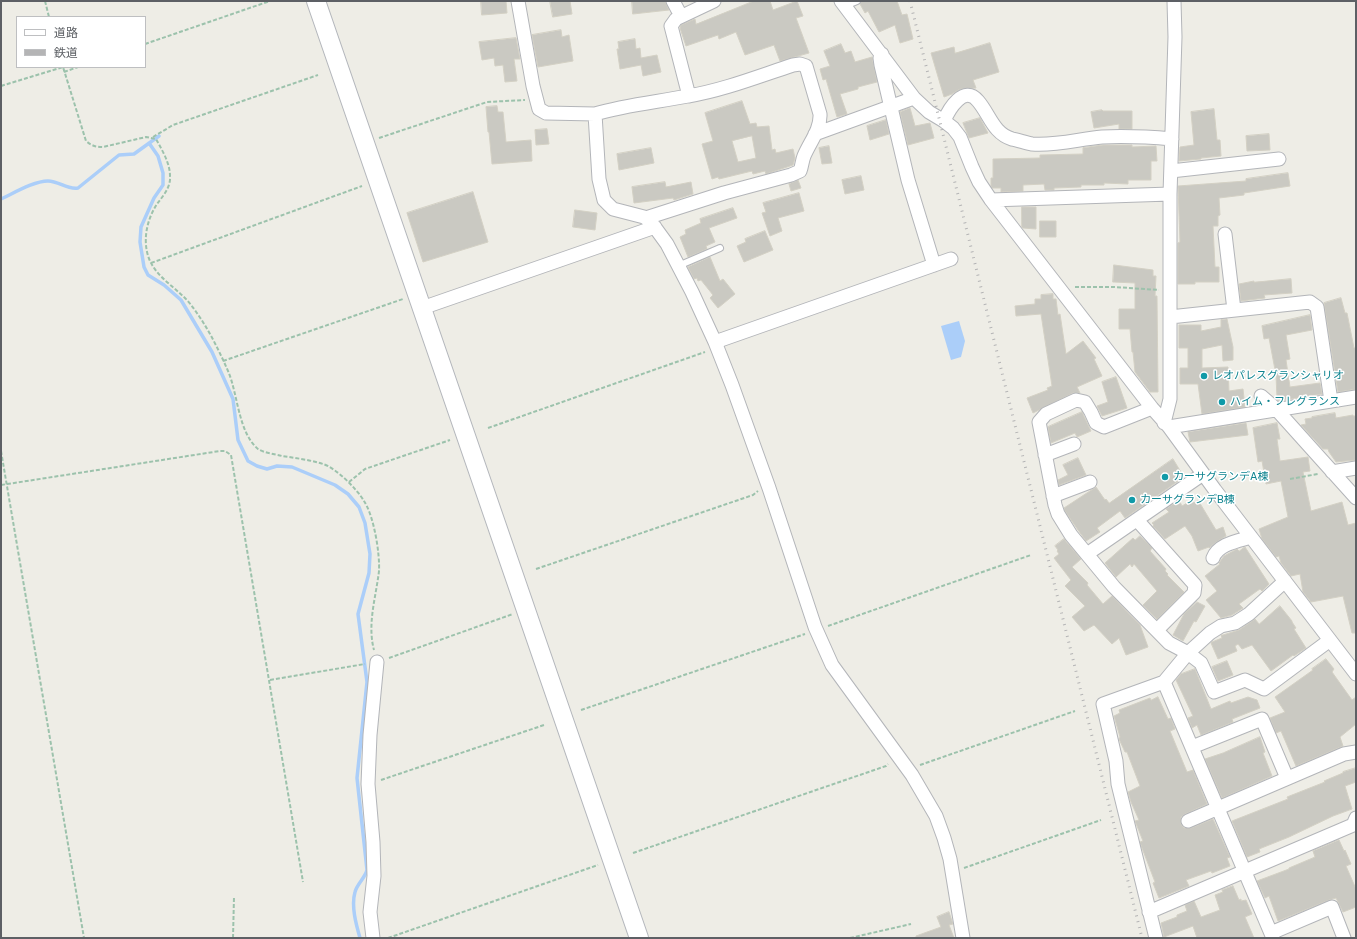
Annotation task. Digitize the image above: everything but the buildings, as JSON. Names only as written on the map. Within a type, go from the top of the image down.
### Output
[{"type":"street","points":[[316,1],[639,938]]},
{"type":"street","points":[[518,1],[532,86],[539,109],[546,113],[595,114],[610,109],[704,93],[794,65],[800,64],[806,66],[820,114],[820,120],[804,156],[800,171],[796,174],[717,195],[646,218]]},
{"type":"street","points":[[673,1],[681,16]]},
{"type":"street","points":[[689,96],[671,26],[676,19],[681,16],[714,1]]},
{"type":"street","points":[[1167,425],[1170,399],[1170,194],[1175,37],[1174,1]]},
{"type":"street","points":[[848,3],[914,98],[929,112],[953,128],[960,137],[979,182],[991,200],[1152,408],[1167,425],[1356,674]]},
{"type":"street","points":[[882,54],[880,58],[881,65],[890,107],[908,180],[934,265]]},
{"type":"street","points":[[944,121],[952,104],[960,97],[968,96],[978,100],[998,131],[1006,137],[1031,144],[1133,136],[1172,139]]},
{"type":"street","points":[[815,134],[914,98]]},
{"type":"street","points":[[595,114],[599,179],[604,200],[613,209],[646,218],[651,222],[666,244],[678,266],[716,345],[732,384],[816,630],[832,665],[897,754],[936,816],[944,838],[952,872],[962,938]]},
{"type":"street","points":[[1171,171],[1279,159]]},
{"type":"street","points":[[991,200],[1170,194]]},
{"type":"street","points":[[422,308],[655,228]]},
{"type":"street","points":[[1225,234],[1234,310]]},
{"type":"street","points":[[716,345],[951,259]]},
{"type":"street","points":[[1170,317],[1310,302],[1317,307],[1331,402]]},
{"type":"street","points":[[1261,396],[1276,409],[1356,498]]},
{"type":"street","points":[[1167,425],[1331,402],[1356,397]]},
{"type":"street","points":[[1152,408],[1104,427],[1096,423],[1085,402],[1076,400],[1046,414],[1039,422],[1058,514],[1071,535],[1114,587],[1169,643],[1188,653],[1201,663],[1214,692],[1245,680],[1264,689],[1330,640]]},
{"type":"street","points":[[1045,455],[1074,444]]},
{"type":"street","points":[[1332,472],[1356,468]]},
{"type":"street","points":[[1087,554],[1203,474]]},
{"type":"street","points":[[1054,496],[1090,482]]},
{"type":"street","points":[[1137,520],[1195,585],[1194,593],[1157,630]]},
{"type":"street","points":[[1212,558],[1214,552],[1220,548],[1233,542],[1251,537]]},
{"type":"street","points":[[1156,938],[1118,784],[1116,761],[1103,704],[1164,682],[1188,653],[1210,633],[1221,626],[1235,623],[1249,614],[1285,582]]},
{"type":"street","points":[[373,938],[370,912],[374,876],[374,856],[368,784],[370,735],[377,662]]},
{"type":"street","points":[[1164,682],[1272,935],[1332,908],[1344,938]]},
{"type":"street","points":[[1192,747],[1262,719],[1287,778]]},
{"type":"street","points":[[1188,820],[1344,754],[1356,752]]},
{"type":"street","points":[[1149,912],[1353,825],[1356,818]]},
{"type":"lane","points":[[678,266],[720,248]]},
{"type":"path","points":[[45,1],[49,16]]},
{"type":"path","points":[[146,44],[270,1]]},
{"type":"path","points":[[1,86],[60,68]]},
{"type":"path","points":[[63,68],[86,141],[96,147],[103,147],[146,137],[156,139],[160,146],[167,161],[170,177],[168,188],[156,206],[147,229],[145,240],[146,251],[151,263],[166,282],[190,304],[213,340],[228,372],[248,438],[259,450],[324,464],[349,482],[365,502],[375,531],[379,570],[372,614],[371,640],[377,662]]},
{"type":"path","points":[[64,72],[75,68]]},
{"type":"path","points":[[152,138],[173,125],[318,75]]},
{"type":"path","points":[[365,143],[487,102],[536,99]]},
{"type":"path","points":[[151,263],[362,186]]},
{"type":"path","points":[[1060,288],[1114,287],[1170,291]]},
{"type":"path","points":[[223,362],[403,299]]},
{"type":"path","points":[[488,428],[716,345]]},
{"type":"path","points":[[349,482],[365,469],[450,440]]},
{"type":"path","points":[[1,451],[84,938]]},
{"type":"path","points":[[1,485],[220,451],[226,451],[232,455],[303,882]]},
{"type":"path","points":[[1290,479],[1332,472]]},
{"type":"path","points":[[536,569],[752,495],[768,486]]},
{"type":"path","points":[[581,710],[816,630],[1031,554]]},
{"type":"path","points":[[270,680],[377,662],[526,610]]},
{"type":"path","points":[[907,769],[1075,711]]},
{"type":"path","points":[[368,784],[544,725]]},
{"type":"path","points":[[633,853],[886,766],[897,754]]},
{"type":"path","points":[[952,872],[1101,820]]},
{"type":"path","points":[[388,938],[599,865]]},
{"type":"path","points":[[233,938],[234,897]]},
{"type":"path","points":[[850,938],[912,924]]},
{"type":"water","points":[[959,321],[965,341],[961,357],[951,360],[941,326]]},
{"type":"waterway","points":[[1,199],[37,183],[48,181],[56,182],[70,188],[78,188],[119,155],[134,154],[159,136]]},
{"type":"waterway","points":[[149,143],[158,156],[163,173],[163,185],[154,198],[141,227],[140,242],[144,267],[148,275],[164,285],[181,300],[212,352],[233,399],[238,440],[248,461],[267,469],[277,466],[292,467],[335,485],[348,494],[359,507],[365,523],[370,554],[369,573],[358,614],[367,682],[357,778],[367,870],[365,876],[356,889],[354,897],[354,909],[360,938]]},
{"type":"railway","points":[[910,1],[1142,938]]},
{"type":"place","name":"レオパレスグランシャリオ","points":[[1204,376]]},
{"type":"place","name":"ハイム・フレグランス","points":[[1222,402]]},
{"type":"place","name":"カーサグランデA棟","points":[[1165,477]]},
{"type":"place","name":"カーサグランデB棟","points":[[1132,500]]}]
